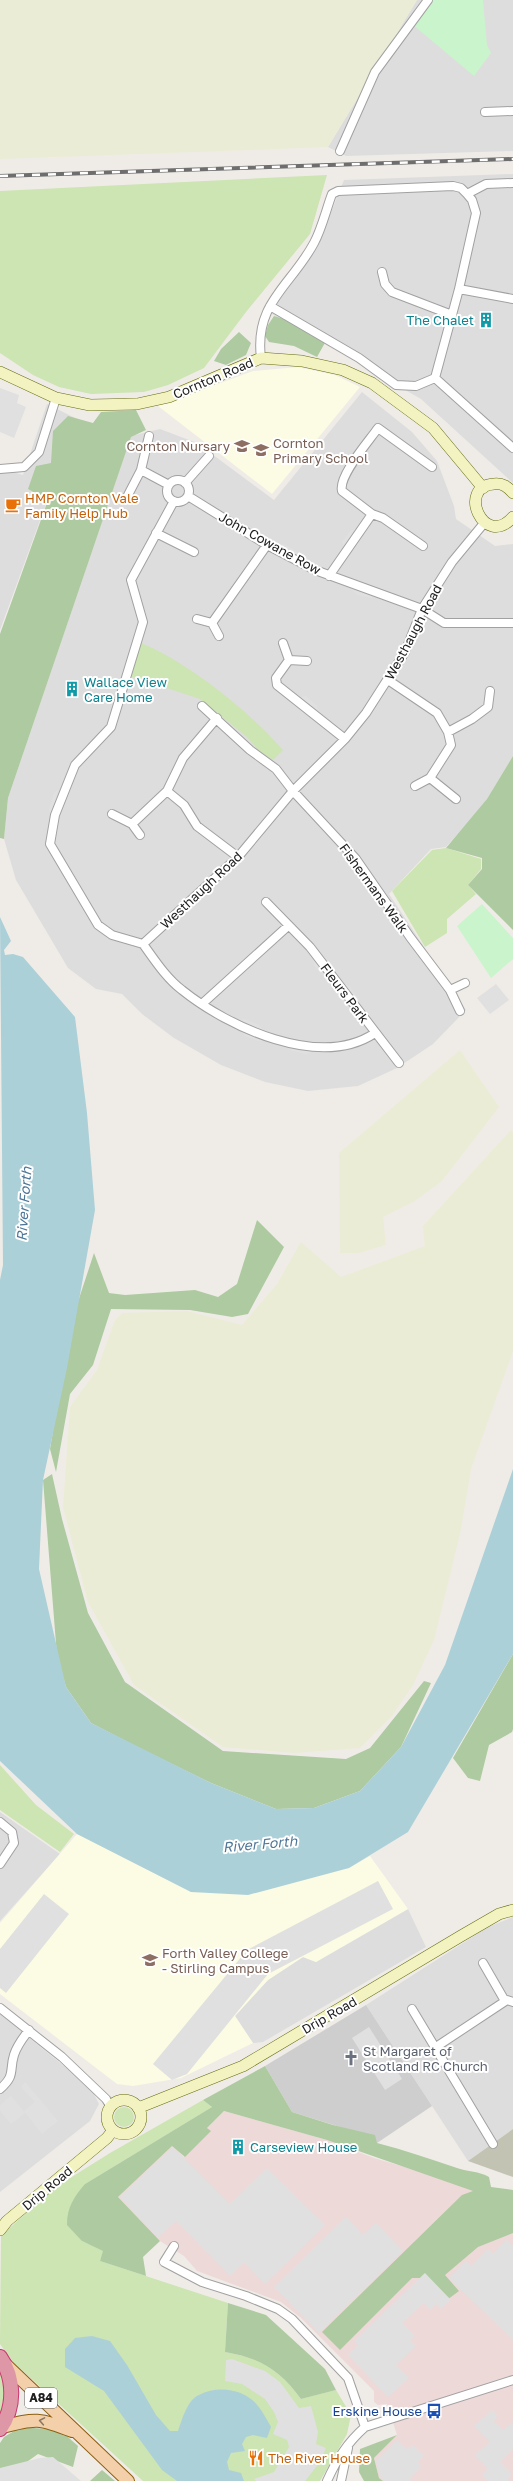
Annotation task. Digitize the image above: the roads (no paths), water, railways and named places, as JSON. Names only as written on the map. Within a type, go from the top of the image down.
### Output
[{"type":"highway","name":"A84","points":[[1,2428],[9,2411],[12,2394],[10,2378],[2,2359]]},
{"type":"main road","name":"A84","points":[[2,2359],[128,2481]]},
{"type":"main road","name":"A84","points":[[1,2428],[32,2419],[48,2422],[79,2433]]},
{"type":"street","points":[[340,151],[375,72],[428,0]]},
{"type":"street","points":[[485,112],[513,111]]},
{"type":"street","points":[[467,194],[486,184],[513,183]]},
{"type":"street","points":[[261,358],[260,333],[262,322],[270,306],[314,242],[332,194],[338,191],[453,186],[461,188],[467,194],[472,200],[476,213],[459,289],[435,378]]},
{"type":"street","points":[[382,272],[385,284],[392,292],[452,315]]},
{"type":"street","points":[[459,289],[513,299]]},
{"type":"street","points":[[270,306],[359,358],[396,385],[416,386],[435,378]]},
{"type":"street","name":"Cornton Road","points":[[0,372],[56,398],[90,405],[137,404],[169,397],[261,358],[302,362],[343,370],[372,383],[433,428],[483,488]]},
{"type":"street","points":[[435,378],[513,448]]},
{"type":"street","points":[[0,469],[24,467],[39,452],[56,398]]},
{"type":"street","points":[[422,546],[383,518],[372,514],[342,491],[341,486],[345,474],[378,428],[432,467]]},
{"type":"street","points":[[128,495],[140,470],[149,436]]},
{"type":"street","points":[[185,483],[209,456]]},
{"type":"street","points":[[140,470],[169,485]]},
{"type":"street","points":[[179,480],[185,483],[189,489],[188,496],[180,502],[174,501],[168,494],[169,485],[179,480]]},
{"type":"street","points":[[512,488],[498,484],[483,488],[477,496],[475,505],[478,516],[493,526],[501,525],[513,517]]},
{"type":"street","name":"John Cowane Row","points":[[188,496],[267,545],[329,576],[422,609],[444,623],[513,623]]},
{"type":"street","points":[[174,501],[131,580],[143,622],[111,727],[75,766],[55,815],[50,844],[98,925],[112,935],[142,944],[182,990],[244,1028],[289,1044],[340,1047],[366,1039],[375,1033]]},
{"type":"street","points":[[329,576],[372,514]]},
{"type":"street","name":"Westhaugh Road","points":[[142,944],[238,857],[293,791],[345,739],[366,713],[405,652],[422,609],[452,562],[485,522]]},
{"type":"street","points":[[156,533],[194,552]]},
{"type":"street","points":[[212,623],[267,545]]},
{"type":"street","points":[[197,619],[212,623],[219,636]]},
{"type":"street","points":[[283,643],[289,660]]},
{"type":"street","points":[[289,660],[307,661]]},
{"type":"street","points":[[289,660],[276,678],[277,685],[345,739]]},
{"type":"street","points":[[388,680],[437,714],[448,732],[451,745],[430,778],[415,786]]},
{"type":"street","points":[[448,732],[472,719],[488,707],[490,691]]},
{"type":"street","name":"Fishermans Walk","points":[[202,706],[217,718],[250,750],[271,765],[293,791],[356,858],[410,937],[450,990],[460,1011]]},
{"type":"street","points":[[132,824],[167,791],[183,758],[217,718]]},
{"type":"street","points":[[430,778],[456,799]]},
{"type":"street","points":[[167,791],[184,805],[197,826],[238,857]]},
{"type":"street","points":[[112,814],[132,824],[140,835]]},
{"type":"street","name":"Fleurs Park","points":[[266,902],[310,947],[399,1063]]},
{"type":"street","points":[[203,1003],[288,926]]},
{"type":"street","points":[[450,990],[465,982]]},
{"type":"street","points":[[0,1822],[12,1832],[14,1843],[0,1864]]},
{"type":"street","name":"Drip Road","points":[[138,2108],[244,2066],[461,1936],[513,1910]]},
{"type":"street","points":[[436,2047],[509,2002],[483,1963]]},
{"type":"street","points":[[0,2008],[62,2057],[106,2098],[111,2107],[108,2121],[113,2130],[122,2134],[133,2132],[141,2119],[138,2108],[125,2100],[111,2107]]},
{"type":"street","points":[[412,2009],[493,2144]]},
{"type":"street","points":[[0,2089],[7,2083],[13,2068],[13,2058],[17,2046],[29,2030]]},
{"type":"street","name":"Drip Road","points":[[0,2230],[7,2221],[106,2138],[113,2130]]},
{"type":"street","points":[[174,2246],[164,2262],[202,2282],[246,2296],[278,2309],[292,2319],[348,2378],[364,2427]]},
{"type":"street","points":[[327,2481],[335,2462],[349,2441],[364,2427],[513,2380]]},
{"type":"street","points":[[341,2481],[349,2441]]},
{"type":"water","name":"River Forth","points":[[0,917],[11,941],[4,950],[5,955],[13,954],[23,957],[75,1017],[87,1113],[95,1210],[67,1368],[43,1480],[39,1569],[66,1687],[91,1723],[211,1783],[276,1809],[314,1808],[360,1791],[401,1747],[445,1665],[513,1469],[513,1654],[408,1832],[349,1868],[248,1895],[191,1892],[77,1834],[0,1761],[0,1280],[3,1265]]},
{"type":"water","points":[[92,2336],[110,2341],[127,2365],[156,2415],[170,2431],[178,2431],[191,2401],[206,2392],[214,2390],[231,2390],[239,2392],[253,2400],[262,2411],[271,2427],[267,2438],[253,2435],[246,2437],[242,2444],[245,2451],[231,2453],[227,2462],[229,2470],[241,2473],[244,2481],[177,2481],[162,2470],[104,2391],[65,2367],[65,2349],[75,2338]]},
{"type":"railway","points":[[0,176],[513,159]]},
{"type":"place","name":"The Chalet","points":[[486,320]]},
{"type":"place","name":"Cornton Nursary","points":[[242,446]]},
{"type":"place","name":"Cornton Primary School","points":[[261,450]]},
{"type":"place","name":"HMP Cornton Vale Family Help Hub","points":[[13,505]]},
{"type":"place","name":"Wallace View Care Home","points":[[72,689]]},
{"type":"place","name":"Forth Valley College - Stirling Campus","points":[[150,1960]]},
{"type":"place","name":"St Margaret of Scotland RC Church","points":[[351,2058]]},
{"type":"place","name":"Carseview House","points":[[238,2147]]},
{"type":"place","name":"Erskine House","points":[[434,2411]]},
{"type":"place","name":"The River House","points":[[256,2458]]}]
